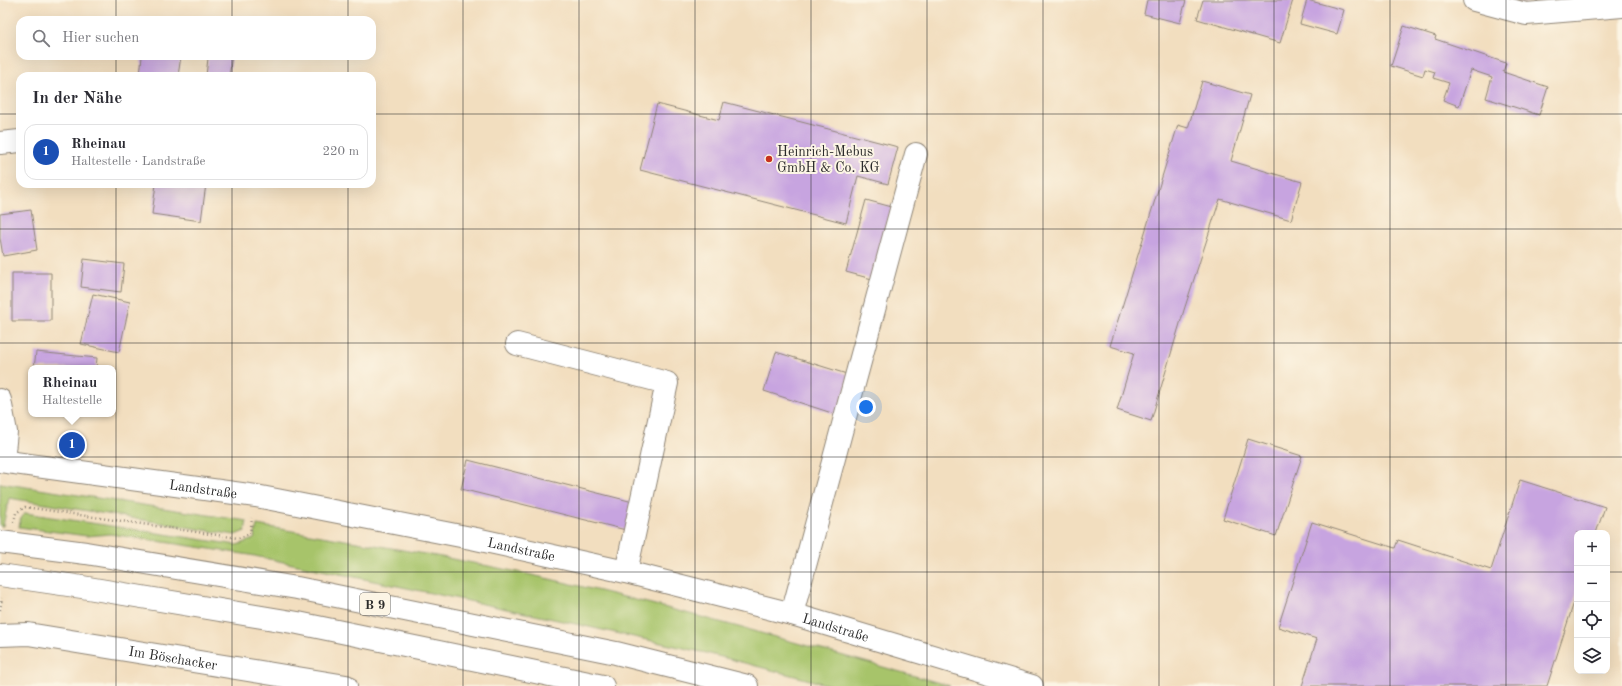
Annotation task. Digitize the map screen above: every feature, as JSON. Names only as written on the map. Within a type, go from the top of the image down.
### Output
[{"type":"main road","points":[[1474,0],[1526,14],[1622,6]]},
{"type":"main road","points":[[0,143],[16,141]]},
{"type":"main road","points":[[792,614],[916,154]]},
{"type":"main road","points":[[517,344],[667,383],[626,572]]},
{"type":"main road","points":[[0,400],[6,432],[2,461]]},
{"type":"main road","name":"Landstraße","points":[[2,461],[256,496],[476,539],[626,572],[792,614],[1032,686]]},
{"type":"main road","name":"B 9","points":[[7,534],[86,553],[297,588],[616,652],[747,686]]},
{"type":"main road","name":"B 9","points":[[1,585],[82,587],[298,623],[603,686]]},
{"type":"main road","name":"Im Böschacker","points":[[0,635],[28,634],[346,686]]},
{"type":"path","points":[[7,534],[16,513],[25,507],[238,538],[250,534],[256,496]]},
{"type":"path","points":[[0,610],[1,585]]},
{"type":"green space","points":[[0,483],[247,521],[245,531],[235,535],[9,498],[3,526],[0,526]]},
{"type":"green space","points":[[25,513],[237,545],[254,539],[257,525],[452,559],[529,574],[663,607],[950,686],[833,686],[706,653],[535,615],[250,555],[110,534],[87,536],[19,527],[20,520]]},
{"type":"building","points":[[1147,0],[1186,0],[1180,23],[1144,14]]},
{"type":"building","points":[[1203,0],[1293,0],[1280,43],[1197,19]]},
{"type":"building","points":[[1307,0],[1344,10],[1337,34],[1300,24]]},
{"type":"building","points":[[1512,0],[1528,0],[1527,4]]},
{"type":"building","points":[[1404,26],[1436,36],[1435,39],[1506,63],[1503,72],[1548,87],[1539,115],[1486,98],[1492,77],[1471,70],[1459,106],[1443,100],[1449,83],[1433,78],[1435,72],[1425,69],[1423,76],[1391,66]]},
{"type":"building","points":[[142,60],[180,60],[179,72],[140,72]]},
{"type":"building","points":[[208,60],[231,60],[230,72],[206,72]]},
{"type":"building","points":[[1202,81],[1250,95],[1231,161],[1302,182],[1291,220],[1220,199],[1184,310],[1151,421],[1117,410],[1134,353],[1110,346],[1178,125],[1188,128]]},
{"type":"building","name":"Heinrich-Mebus GmbH & Co. KG","points":[[724,102],[898,147],[888,184],[858,176],[846,223],[640,170],[657,104],[719,120]]},
{"type":"building","points":[[155,188],[205,188],[201,221],[152,214]]},
{"type":"building","points":[[866,200],[892,207],[872,279],[846,272]]},
{"type":"building","points":[[31,210],[37,250],[3,256],[0,238],[0,214]]},
{"type":"building","points":[[84,259],[124,264],[121,292],[81,287]]},
{"type":"building","points":[[12,273],[51,273],[51,321],[12,321]]},
{"type":"building","points":[[93,294],[130,302],[119,352],[81,344]]},
{"type":"building","points":[[36,352],[97,358],[96,365],[34,365]]},
{"type":"building","points":[[776,352],[850,375],[838,415],[764,391]]},
{"type":"building","points":[[1248,439],[1302,456],[1276,536],[1223,519]]},
{"type":"building","points":[[468,460],[637,503],[630,531],[461,489]]},
{"type":"building","points":[[1520,480],[1605,507],[1597,530],[1574,530],[1574,602],[1547,686],[1302,686],[1317,639],[1278,627],[1312,522],[1395,548],[1398,540],[1491,570]]},
{"type":"place","name":"Heinrich-Mebus GmbH & Co. KG","points":[[769,159]]},
{"type":"place","name":"Rheinau","points":[[72,445]]}]
